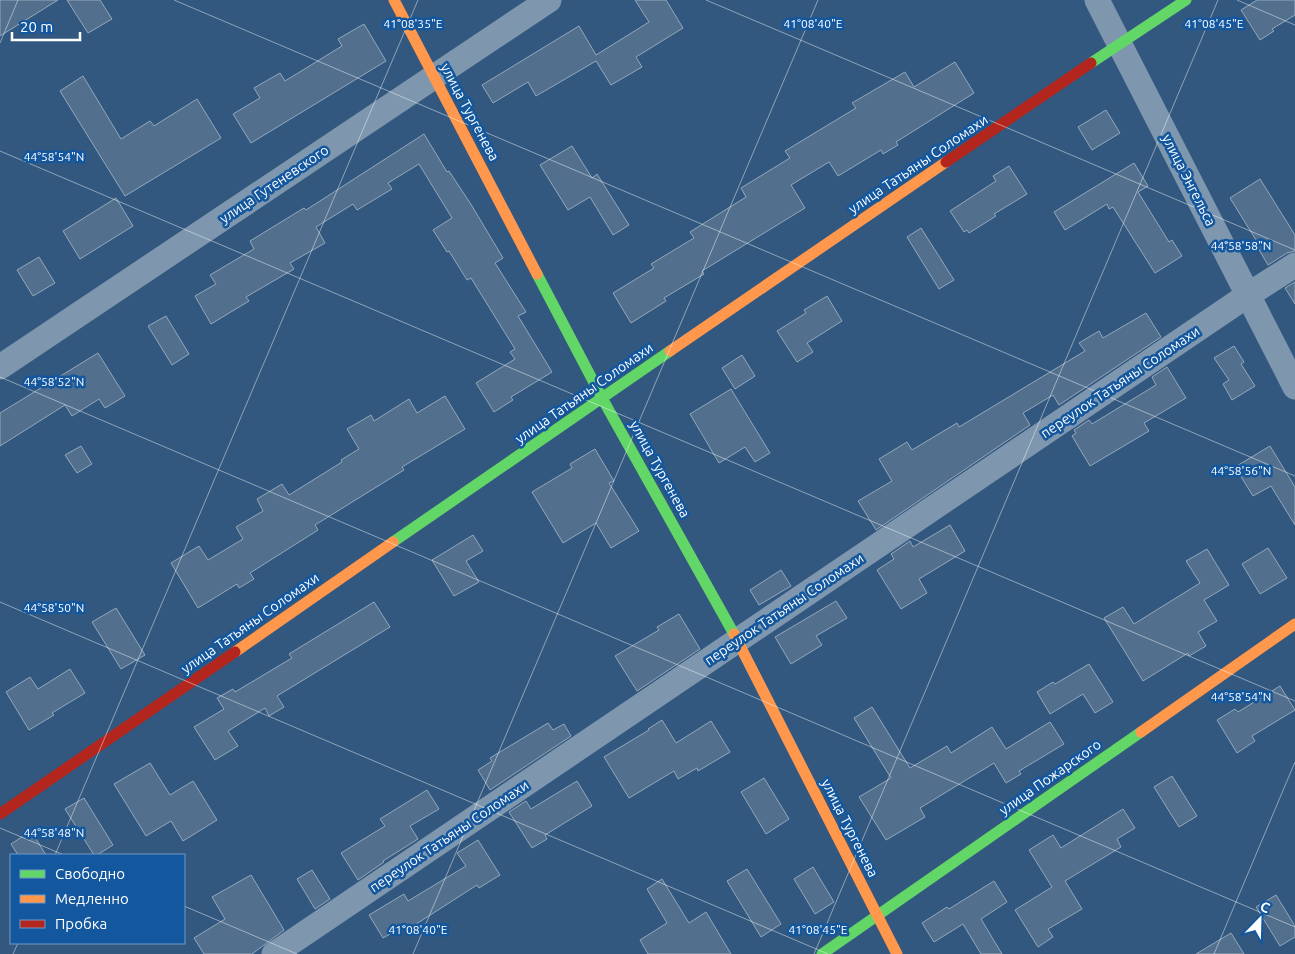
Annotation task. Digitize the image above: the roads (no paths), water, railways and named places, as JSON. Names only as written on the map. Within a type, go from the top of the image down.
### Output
[{"type":"street","name":"улица Тургенева","points":[[394,0],[602,398],[738,640],[897,954]]},
{"type":"street","name":"улица Гутеневского","points":[[0,367],[548,0]]},
{"type":"street","name":"улица Энгельса","points":[[1097,0],[1295,387]]},
{"type":"street","name":"улица Татьяны Соломахи","points":[[0,814],[602,398],[1186,0]]},
{"type":"street","name":"переулок Татьяны Соломахи","points":[[274,954],[1295,265]]},
{"type":"street","name":"улица Пожарского","points":[[822,954],[1295,624]]}]
